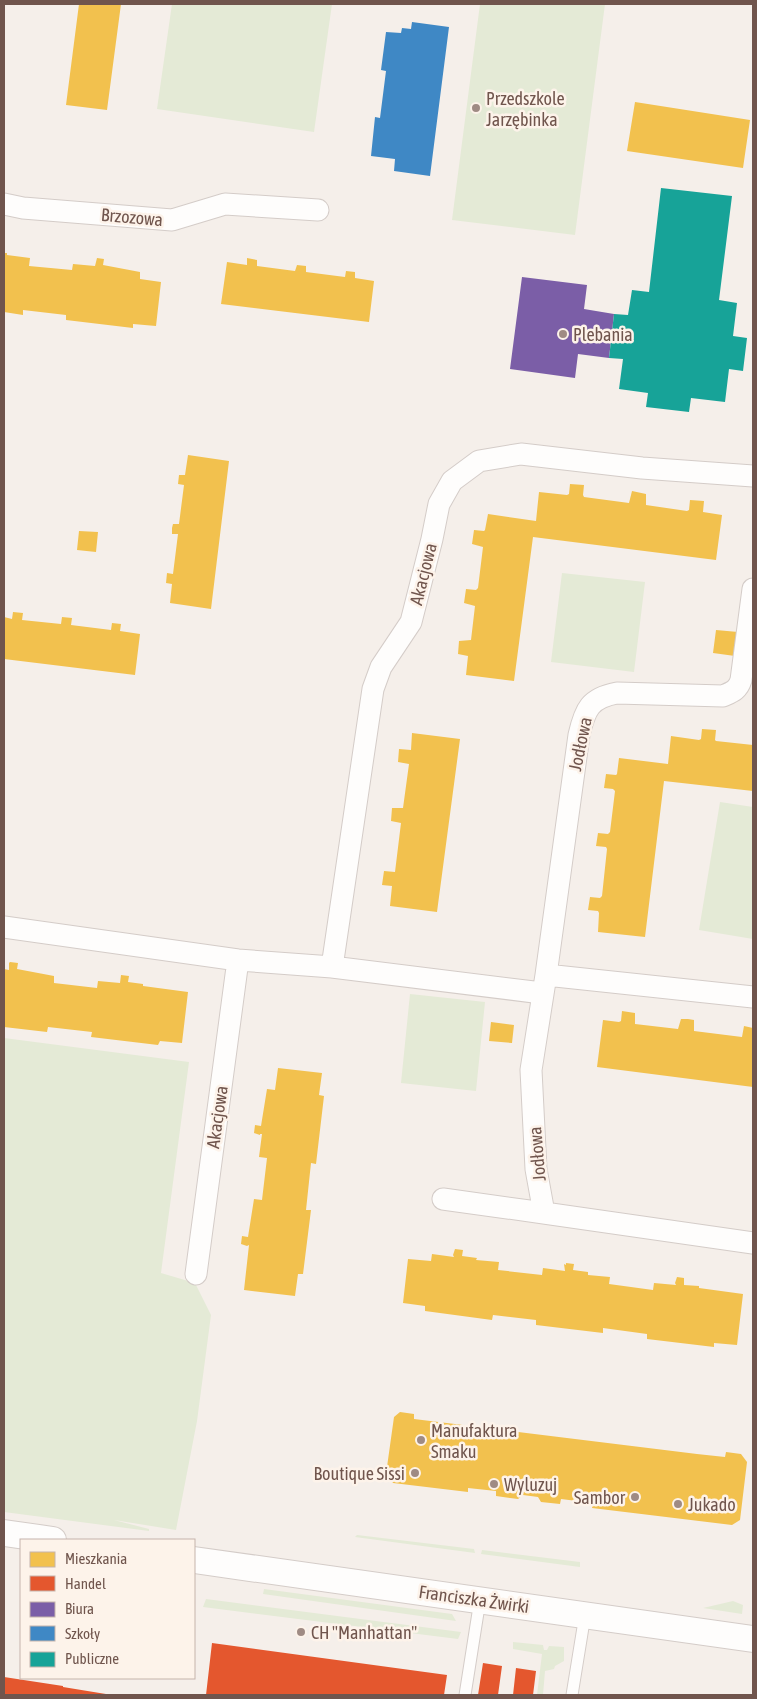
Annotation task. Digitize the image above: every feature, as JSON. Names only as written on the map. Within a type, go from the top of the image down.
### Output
[{"type":"street","name":"Brzozowa","points":[[4,204],[23,208],[172,220],[225,204],[318,210]]},
{"type":"street","name":"Akacjowa","points":[[332,967],[373,689],[381,667],[411,622],[439,504],[452,481],[479,461],[521,454],[642,468],[753,476]]},
{"type":"street","name":"Jodłowa","points":[[544,1213],[536,1169],[531,1070],[579,735],[587,710],[594,701],[604,696],[618,693],[723,696],[738,688],[741,680],[753,589]]},
{"type":"street","points":[[4,927],[238,960],[753,998]]},
{"type":"street","name":"Akacjowa","points":[[196,1274],[238,960]]},
{"type":"street","points":[[443,1199],[753,1243]]},
{"type":"street","points":[[4,1533],[46,1539]]},
{"type":"street","name":"Franciszka Żwirki","points":[[195,1560],[753,1639]]},
{"type":"lane","points":[[465,1695],[480,1600]]},
{"type":"lane","points":[[572,1695],[585,1615]]},
{"type":"green space","points":[[172,4],[332,4],[314,132],[157,109]]},
{"type":"green space","points":[[480,4],[605,4],[575,235],[452,220]]},
{"type":"green space","points":[[562,573],[645,582],[634,672],[551,662]]},
{"type":"green space","points":[[720,802],[753,807],[753,939],[699,930]]},
{"type":"green space","points":[[410,994],[485,1002],[476,1091],[401,1083]]},
{"type":"green space","points":[[4,1038],[189,1062],[161,1273],[195,1283],[211,1315],[197,1421],[176,1530],[114,1520],[149,1529],[149,1531],[4,1512]]},
{"type":"green space","points":[[357,1535],[474,1549],[475,1553],[355,1537]]},
{"type":"green space","points":[[482,1550],[580,1562],[580,1567],[481,1554]]},
{"type":"green space","points":[[264,1589],[452,1614],[456,1621],[263,1594]]},
{"type":"green space","points":[[206,1599],[461,1632],[458,1639],[203,1607]]},
{"type":"green space","points":[[733,1601],[743,1605],[742,1614],[703,1608]]},
{"type":"green space","points":[[513,1642],[543,1645],[544,1650],[547,1650],[549,1646],[564,1647],[564,1661],[555,1666],[554,1669],[545,1671],[543,1695],[537,1695],[542,1654],[513,1649]]},
{"type":"building: Mieszkania","points":[[79,4],[121,4],[107,110],[66,105]]},
{"type":"building: Mieszkania","points":[[635,102],[750,120],[743,168],[627,151]]},
{"type":"building: Mieszkania","points":[[4,253],[30,258],[29,266],[72,270],[73,264],[95,266],[97,258],[104,259],[103,265],[140,272],[140,279],[161,282],[156,326],[133,324],[133,328],[66,320],[66,315],[23,310],[23,315],[4,312]]},
{"type":"building: Mieszkania","points":[[247,258],[257,260],[257,266],[295,271],[297,265],[306,266],[306,272],[345,277],[346,271],[355,272],[355,278],[374,281],[369,322],[221,304],[227,262],[247,265]]},
{"type":"building: Mieszkania","points":[[188,455],[229,461],[211,609],[170,603],[172,584],[166,583],[167,573],[173,574],[178,534],[172,534],[172,528],[173,524],[179,524],[184,485],[178,484],[179,475],[185,475]]},
{"type":"building: Mieszkania","points":[[570,484],[584,485],[584,497],[629,503],[632,491],[646,494],[646,505],[687,511],[689,510],[690,500],[704,501],[703,512],[722,515],[716,560],[533,537],[514,681],[466,675],[468,656],[458,654],[459,641],[471,640],[475,606],[464,603],[466,589],[476,590],[478,588],[483,547],[472,544],[474,530],[485,530],[488,514],[536,521],[539,492],[567,495],[569,494]]},
{"type":"building: Mieszkania","points":[[79,531],[98,532],[96,552],[77,550]]},
{"type":"building: Mieszkania","points":[[13,612],[23,613],[22,620],[61,624],[62,617],[72,618],[71,625],[111,630],[112,623],[121,624],[120,631],[140,634],[135,675],[4,659],[4,617],[12,619]]},
{"type":"building: Mieszkania","points":[[716,630],[738,632],[735,656],[713,653]]},
{"type":"building: Mieszkania","points":[[702,729],[716,730],[716,741],[753,745],[753,791],[664,781],[645,937],[598,932],[599,913],[598,911],[588,910],[590,897],[600,898],[602,896],[607,849],[606,847],[596,846],[598,833],[608,834],[610,832],[615,791],[604,788],[606,774],[617,774],[619,758],[668,764],[671,736],[699,740],[701,739]]},
{"type":"building: Mieszkania","points":[[412,733],[460,739],[437,912],[390,906],[392,886],[382,885],[384,871],[395,872],[401,823],[391,821],[392,808],[403,808],[409,764],[398,762],[399,749],[411,750]]},
{"type":"building: Mieszkania","points":[[10,962],[18,963],[17,969],[54,976],[54,983],[97,988],[98,981],[120,983],[121,975],[129,976],[128,982],[143,984],[143,986],[188,992],[182,1043],[160,1041],[158,1045],[91,1037],[92,1032],[48,1027],[47,1032],[4,1027],[4,969],[9,970]]},
{"type":"building: Mieszkania","points":[[622,1011],[635,1013],[635,1024],[678,1029],[681,1019],[688,1019],[694,1020],[694,1031],[742,1037],[744,1026],[753,1028],[753,1087],[597,1067],[603,1020],[619,1022],[621,1021]]},
{"type":"building: Mieszkania","points":[[491,1022],[514,1025],[512,1043],[489,1041]]},
{"type":"building: Mieszkania","points":[[278,1068],[322,1073],[319,1095],[324,1096],[316,1164],[311,1163],[306,1210],[311,1210],[303,1274],[298,1274],[295,1296],[244,1290],[249,1245],[241,1244],[242,1236],[248,1237],[254,1199],[262,1200],[267,1158],[259,1157],[262,1134],[254,1133],[255,1125],[261,1126],[267,1089],[275,1090]]},
{"type":"building: Mieszkania","points":[[455,1249],[463,1250],[462,1256],[477,1258],[476,1260],[499,1262],[498,1270],[542,1275],[543,1268],[565,1271],[564,1264],[566,1265],[566,1263],[574,1264],[573,1270],[588,1272],[588,1275],[610,1277],[609,1284],[653,1290],[654,1283],[676,1285],[677,1277],[684,1278],[684,1285],[743,1294],[737,1345],[714,1343],[714,1347],[647,1339],[647,1334],[603,1328],[603,1333],[536,1325],[536,1320],[493,1315],[492,1320],[425,1311],[425,1306],[403,1303],[408,1259],[431,1261],[432,1254],[454,1257]]},
{"type":"building: Mieszkania","points":[[400,1412],[414,1414],[414,1419],[697,1454],[725,1457],[726,1452],[741,1454],[747,1462],[740,1520],[732,1525],[592,1508],[593,1503],[561,1499],[560,1504],[541,1502],[538,1497],[523,1495],[518,1499],[496,1496],[496,1491],[468,1488],[468,1492],[393,1483],[386,1474],[394,1417]]},
{"type":"building: Handel","points":[[212,1643],[447,1675],[444,1695],[206,1695]]},
{"type":"building: Handel","points":[[483,1663],[502,1666],[498,1695],[478,1695]]},
{"type":"building: Handel","points":[[516,1668],[536,1671],[533,1695],[513,1695]]},
{"type":"building: Handel","points":[[4,1677],[63,1686],[112,1695],[4,1695]]},
{"type":"building: Biura","name":"Plebania","points":[[522,277],[587,285],[584,309],[614,314],[609,358],[578,354],[575,378],[510,369]]},
{"type":"building: Szkoły","points":[[412,22],[449,27],[430,176],[394,171],[395,159],[371,156],[375,117],[380,118],[386,71],[381,70],[386,32],[401,33],[402,28],[411,29]]},
{"type":"building: Publiczne","points":[[661,188],[732,196],[719,300],[737,303],[733,336],[747,338],[743,371],[729,369],[725,402],[691,398],[689,412],[646,407],[648,393],[619,389],[623,359],[609,358],[614,314],[628,315],[632,290],[649,292]]},
{"type":"place","name":"Przedszkole Jarzębinka","points":[[476,108]]},
{"type":"place","name":"Plebania","points":[[563,334]]},
{"type":"place","name":"Manufaktura Smaku","points":[[421,1440]]},
{"type":"place","name":"Boutique Sissi","points":[[415,1473]]},
{"type":"place","name":"Wyluzuj","points":[[494,1484]]},
{"type":"place","name":"Sambor","points":[[635,1497]]},
{"type":"place","name":"Jukado","points":[[678,1504]]},
{"type":"place","name":"CH \"Manhattan\"","points":[[301,1632]]}]
